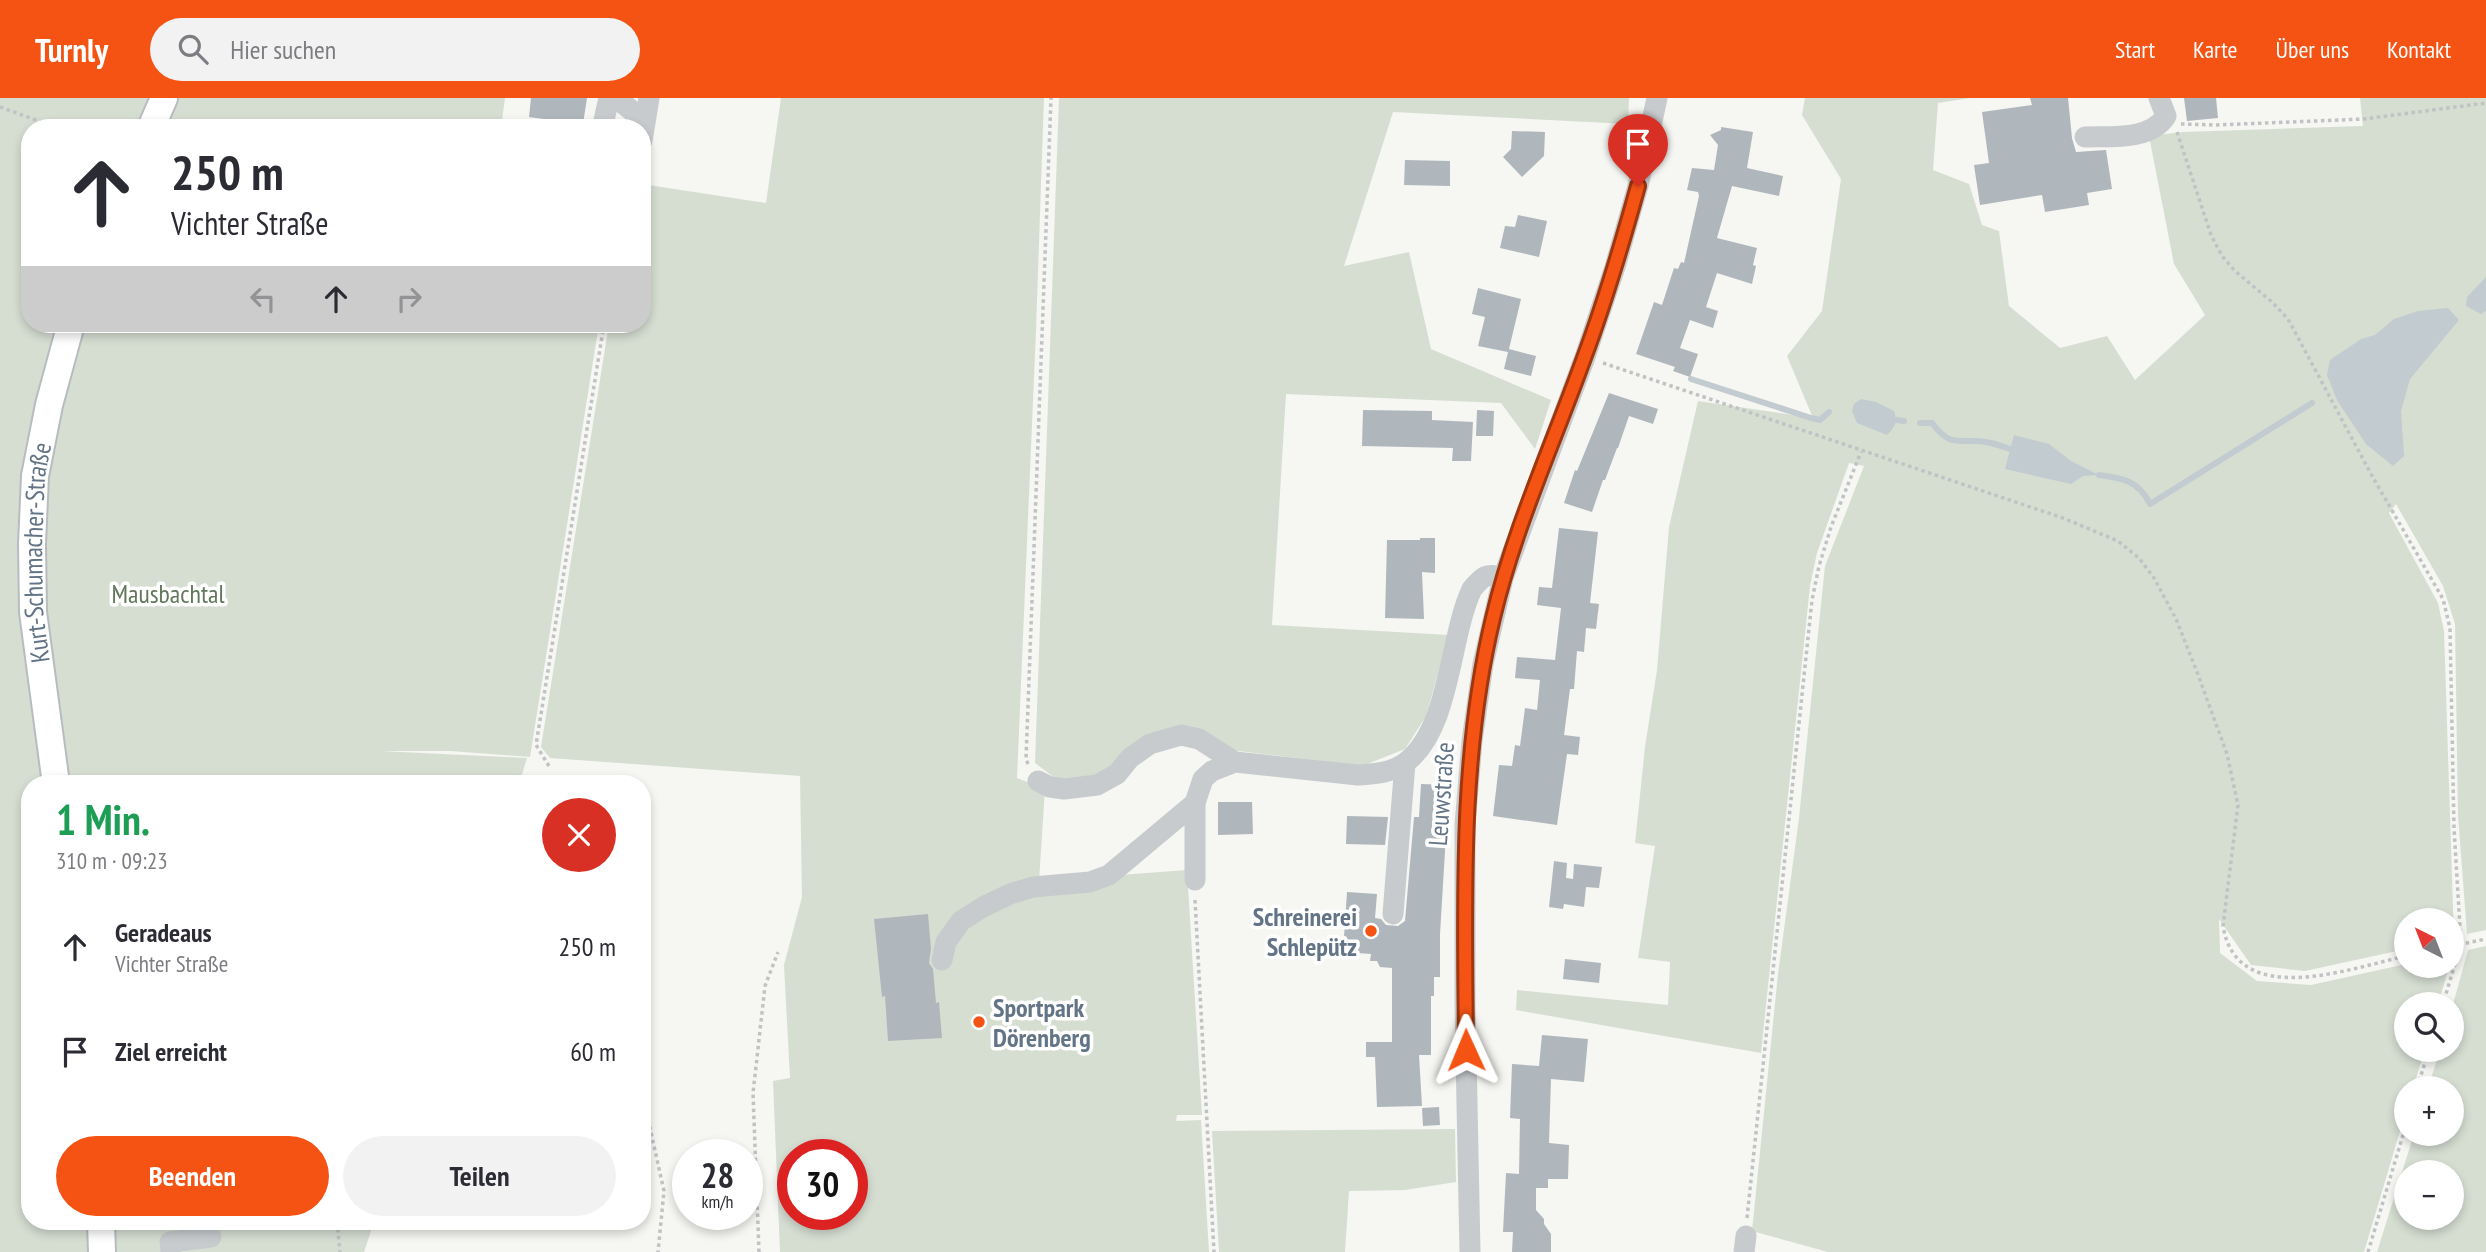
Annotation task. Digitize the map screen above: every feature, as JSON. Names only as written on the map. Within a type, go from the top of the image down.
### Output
[{"type":"main road","points":[[155,119],[164,98]]},
{"type":"main road","name":"Kurt-Schumacher-Straße","points":[[55,775],[33,612],[32,544],[35,476],[49,405],[69,333]]},
{"type":"main road","points":[[101,1230],[102,1252]]},
{"type":"street","points":[[604,119],[609,98]]},
{"type":"street","points":[[616,98],[634,119]]},
{"type":"street","points":[[646,119],[649,98]]},
{"type":"street","name":"Leuwstraße","points":[[1470,1252],[1465,1039],[1465,825],[1472,741],[1483,664],[1503,578],[1585,357],[1615,267],[1638,186],[1657,98]]},
{"type":"street","points":[[2085,137],[2130,135],[2151,130],[2161,124],[2162,107]]},
{"type":"street","points":[[1038,781],[1050,787],[1064,789],[1097,785],[1117,774],[1130,758],[1150,744],[1181,736],[1199,738],[1235,762],[1358,775],[1378,774],[1405,763],[1419,748],[1434,720],[1472,589],[1489,573],[1503,578]]},
{"type":"street","points":[[1195,880],[1197,791],[1203,779],[1213,771],[1235,762]]},
{"type":"street","points":[[1393,914],[1405,763]]},
{"type":"street","points":[[942,960],[946,942],[961,921],[983,907],[1033,887],[1090,882],[1109,875],[1195,803]]},
{"type":"street","points":[[171,1252],[170,1242],[211,1237]]},
{"type":"path","points":[[1038,781],[1030,771],[1026,759],[1051,98]]},
{"type":"path","points":[[2459,908],[2454,828],[2450,628],[2443,599],[2371,474],[2288,319],[2222,256],[2211,235],[2174,124],[2216,125],[2364,119],[2486,103]]},
{"type":"path","points":[[0,107],[33,119]]},
{"type":"path","points":[[549,766],[536,745],[603,333]]},
{"type":"path","points":[[1585,357],[2090,528],[2118,541],[2139,558],[2154,578],[2175,619],[2227,754],[2236,787],[2238,805],[2223,926],[2225,943],[2235,958],[2248,969],[2271,977],[2294,978],[2394,959]]},
{"type":"path","points":[[1745,1244],[1812,600],[1831,527],[1861,452]]},
{"type":"path","points":[[1195,880],[1214,1252]]},
{"type":"path","points":[[2464,943],[2486,939]]},
{"type":"path","points":[[759,1252],[754,1093],[765,986],[778,952]]},
{"type":"path","points":[[651,1132],[664,1191],[658,1252]]},
{"type":"path","points":[[2368,1252],[2400,1146]]},
{"type":"path","points":[[338,1230],[340,1252]]},
{"type":"green space","name":"Mausbachtal","points":[[0,98],[505,98],[502,119],[21,119],[21,333],[598,333],[530,757],[450,751],[380,751],[527,758],[522,775],[21,775],[21,1230],[371,1230],[364,1252],[0,1252]]},
{"type":"green space","points":[[781,98],[1044,98],[1017,778],[1045,789],[1039,881],[1187,870],[1202,1115],[1177,1115],[1176,1121],[1201,1120],[1209,1252],[780,1252],[779,1230],[868,1230],[868,1139],[777,1139],[777,1179],[773,1081],[790,1078],[784,965],[802,897],[800,776],[550,758],[541,747],[608,333],[651,333],[651,185],[766,203]]},
{"type":"green space","points":[[1059,98],[1629,98],[1628,124],[1393,112],[1344,266],[1409,252],[1431,349],[1551,400],[1535,449],[1501,403],[1286,394],[1272,625],[1449,635],[1426,716],[1405,749],[1362,766],[1230,750],[1190,729],[1110,772],[1059,781],[1035,763]]},
{"type":"green space","points":[[1805,98],[1970,98],[1938,103],[1933,170],[1969,184],[1982,225],[1999,231],[2009,306],[2060,348],[2107,336],[2135,380],[2205,315],[2174,264],[2149,136],[2183,132],[2363,126],[2360,98],[2486,98],[2486,930],[2467,934],[2458,815],[2455,624],[2443,586],[2396,504],[2389,513],[2438,603],[2444,631],[2453,908],[2394,908],[2394,952],[2305,971],[2251,965],[2219,919],[2220,953],[2257,981],[2311,985],[2394,967],[2394,978],[2446,978],[2442,992],[2394,992],[2394,1062],[2421,1062],[2417,1076],[2394,1076],[2396,1146],[2364,1252],[1828,1252],[1752,1231],[1778,974],[1799,818],[1825,566],[1864,466],[1849,463],[1817,553],[1810,586],[1761,1053],[1516,1010],[1517,990],[1668,1005],[1670,962],[1638,958],[1655,846],[1635,843],[1645,747],[1657,670],[1669,527],[1698,401],[1813,418],[1787,356],[1822,311],[1841,179],[1802,115]]},
{"type":"green space","points":[[2486,946],[2486,1252],[2377,1252],[2394,1198],[2394,1230],[2464,1230],[2464,1160],[2406,1160],[2410,1146],[2464,1146],[2464,1076],[2432,1076],[2436,1062],[2464,1062],[2464,992],[2456,992],[2460,978],[2464,978],[2468,950]]},
{"type":"green space","points":[[1455,1129],[1456,1182],[1405,1190],[1349,1191],[1345,1252],[1219,1252],[1212,1131]]},
{"type":"shaded area","points":[[2486,277],[2486,311],[2481,314],[2466,306],[2467,297]]},
{"type":"shaded area","points":[[2448,308],[2459,320],[2410,379],[2401,411],[2404,456],[2393,466],[2366,444],[2337,400],[2327,375],[2330,360],[2361,339],[2375,335],[2394,319],[2418,311]]},
{"type":"shaded area","points":[[1861,399],[1876,402],[1894,411],[1895,424],[1887,435],[1857,423],[1852,411],[1854,404]]},
{"type":"shaded area","points":[[2014,435],[2049,444],[2071,461],[2099,475],[2083,476],[2071,484],[2005,469]]},
{"type":"building","points":[[531,98],[587,98],[584,119],[529,117]]},
{"type":"building","points":[[2030,98],[2068,98],[2076,152],[2106,150],[2112,189],[2087,193],[2089,205],[2045,212],[2042,195],[1980,205],[1974,165],[1989,163],[1982,112],[2032,105]]},
{"type":"building","points":[[2184,98],[2216,98],[2218,118],[2187,121]]},
{"type":"building","points":[[1721,127],[1753,132],[1747,168],[1783,176],[1779,196],[1732,186],[1717,238],[1757,248],[1753,265],[1756,266],[1752,284],[1717,273],[1706,307],[1718,311],[1713,328],[1690,320],[1680,348],[1698,354],[1690,377],[1673,371],[1675,367],[1636,354],[1654,302],[1662,305],[1674,268],[1678,269],[1681,262],[1684,263],[1699,196],[1698,192],[1687,190],[1692,168],[1714,170],[1718,145],[1710,135],[1721,130]]},
{"type":"building","points":[[1512,131],[1545,132],[1544,156],[1522,177],[1503,157],[1511,149]]},
{"type":"building","points":[[1405,160],[1450,161],[1450,186],[1404,185]]},
{"type":"building","points":[[1518,215],[1547,221],[1539,257],[1500,248],[1505,226],[1515,227]]},
{"type":"building","points":[[1478,288],[1521,299],[1509,349],[1536,356],[1531,376],[1504,369],[1508,352],[1478,346],[1485,317],[1472,314]]},
{"type":"building","points":[[1609,393],[1658,409],[1653,424],[1629,416],[1592,512],[1564,503],[1575,470],[1577,471]]},
{"type":"building","points":[[1363,410],[1432,411],[1432,420],[1473,422],[1471,461],[1452,461],[1453,448],[1362,446]]},
{"type":"building","points":[[1477,410],[1494,411],[1493,436],[1476,436]]},
{"type":"building","points":[[1559,528],[1598,532],[1590,603],[1599,604],[1596,629],[1586,628],[1584,652],[1577,651],[1574,689],[1570,689],[1564,735],[1580,737],[1578,755],[1567,754],[1557,825],[1493,816],[1499,765],[1512,766],[1515,745],[1520,746],[1525,708],[1537,710],[1540,680],[1515,678],[1517,657],[1555,660],[1561,608],[1537,605],[1539,587],[1552,588]]},
{"type":"building","points":[[1435,538],[1435,573],[1422,572],[1424,619],[1385,618],[1387,540]]},
{"type":"building","points":[[1421,784],[1449,785],[1440,977],[1434,977],[1434,996],[1431,996],[1431,1055],[1419,1055],[1422,1106],[1377,1107],[1375,1057],[1366,1057],[1366,1042],[1392,1042],[1392,968],[1380,967],[1377,961],[1370,961],[1371,954],[1343,952],[1347,892],[1377,894],[1375,918],[1381,919],[1386,925],[1398,926],[1405,921],[1414,817],[1419,817]]},
{"type":"building","points":[[1218,802],[1252,802],[1253,834],[1218,835]]},
{"type":"building","points":[[1347,816],[1388,817],[1385,845],[1346,844]]},
{"type":"building","points":[[1554,861],[1567,863],[1566,878],[1573,879],[1574,864],[1602,867],[1599,888],[1586,887],[1584,907],[1564,904],[1563,909],[1549,907]]},
{"type":"building","points":[[928,914],[931,949],[929,963],[933,969],[936,1003],[939,1002],[942,1038],[888,1041],[885,996],[882,997],[874,919]]},
{"type":"building","points":[[1565,959],[1601,963],[1599,983],[1563,979]]},
{"type":"building","points":[[1542,1035],[1588,1039],[1584,1082],[1551,1079],[1549,1143],[1569,1145],[1568,1179],[1548,1179],[1548,1188],[1536,1188],[1536,1210],[1551,1234],[1551,1252],[1512,1252],[1513,1232],[1503,1232],[1506,1173],[1519,1174],[1520,1119],[1510,1118],[1512,1064],[1539,1066]]},
{"type":"building","points":[[1439,1107],[1440,1125],[1423,1126],[1422,1108]]},
{"type":"waterway","points":[[1691,379],[1811,418],[1820,420],[1829,412]]},
{"type":"waterway","points":[[2099,475],[2129,482],[2141,490],[2150,504],[2312,403]]},
{"type":"waterway","points":[[1897,420],[1904,421]]},
{"type":"waterway","points":[[1920,423],[1932,423],[1951,440],[1985,442],[2010,449]]},
{"type":"place","name":"Schreinerei Schlepütz","points":[[1371,931]]},
{"type":"place","name":"Sportpark Dörenberg","points":[[979,1022]]},
{"type":"route","points":[[1466,1050],[1465,825],[1472,741],[1483,664],[1503,578],[1585,357],[1638,186]]}]
